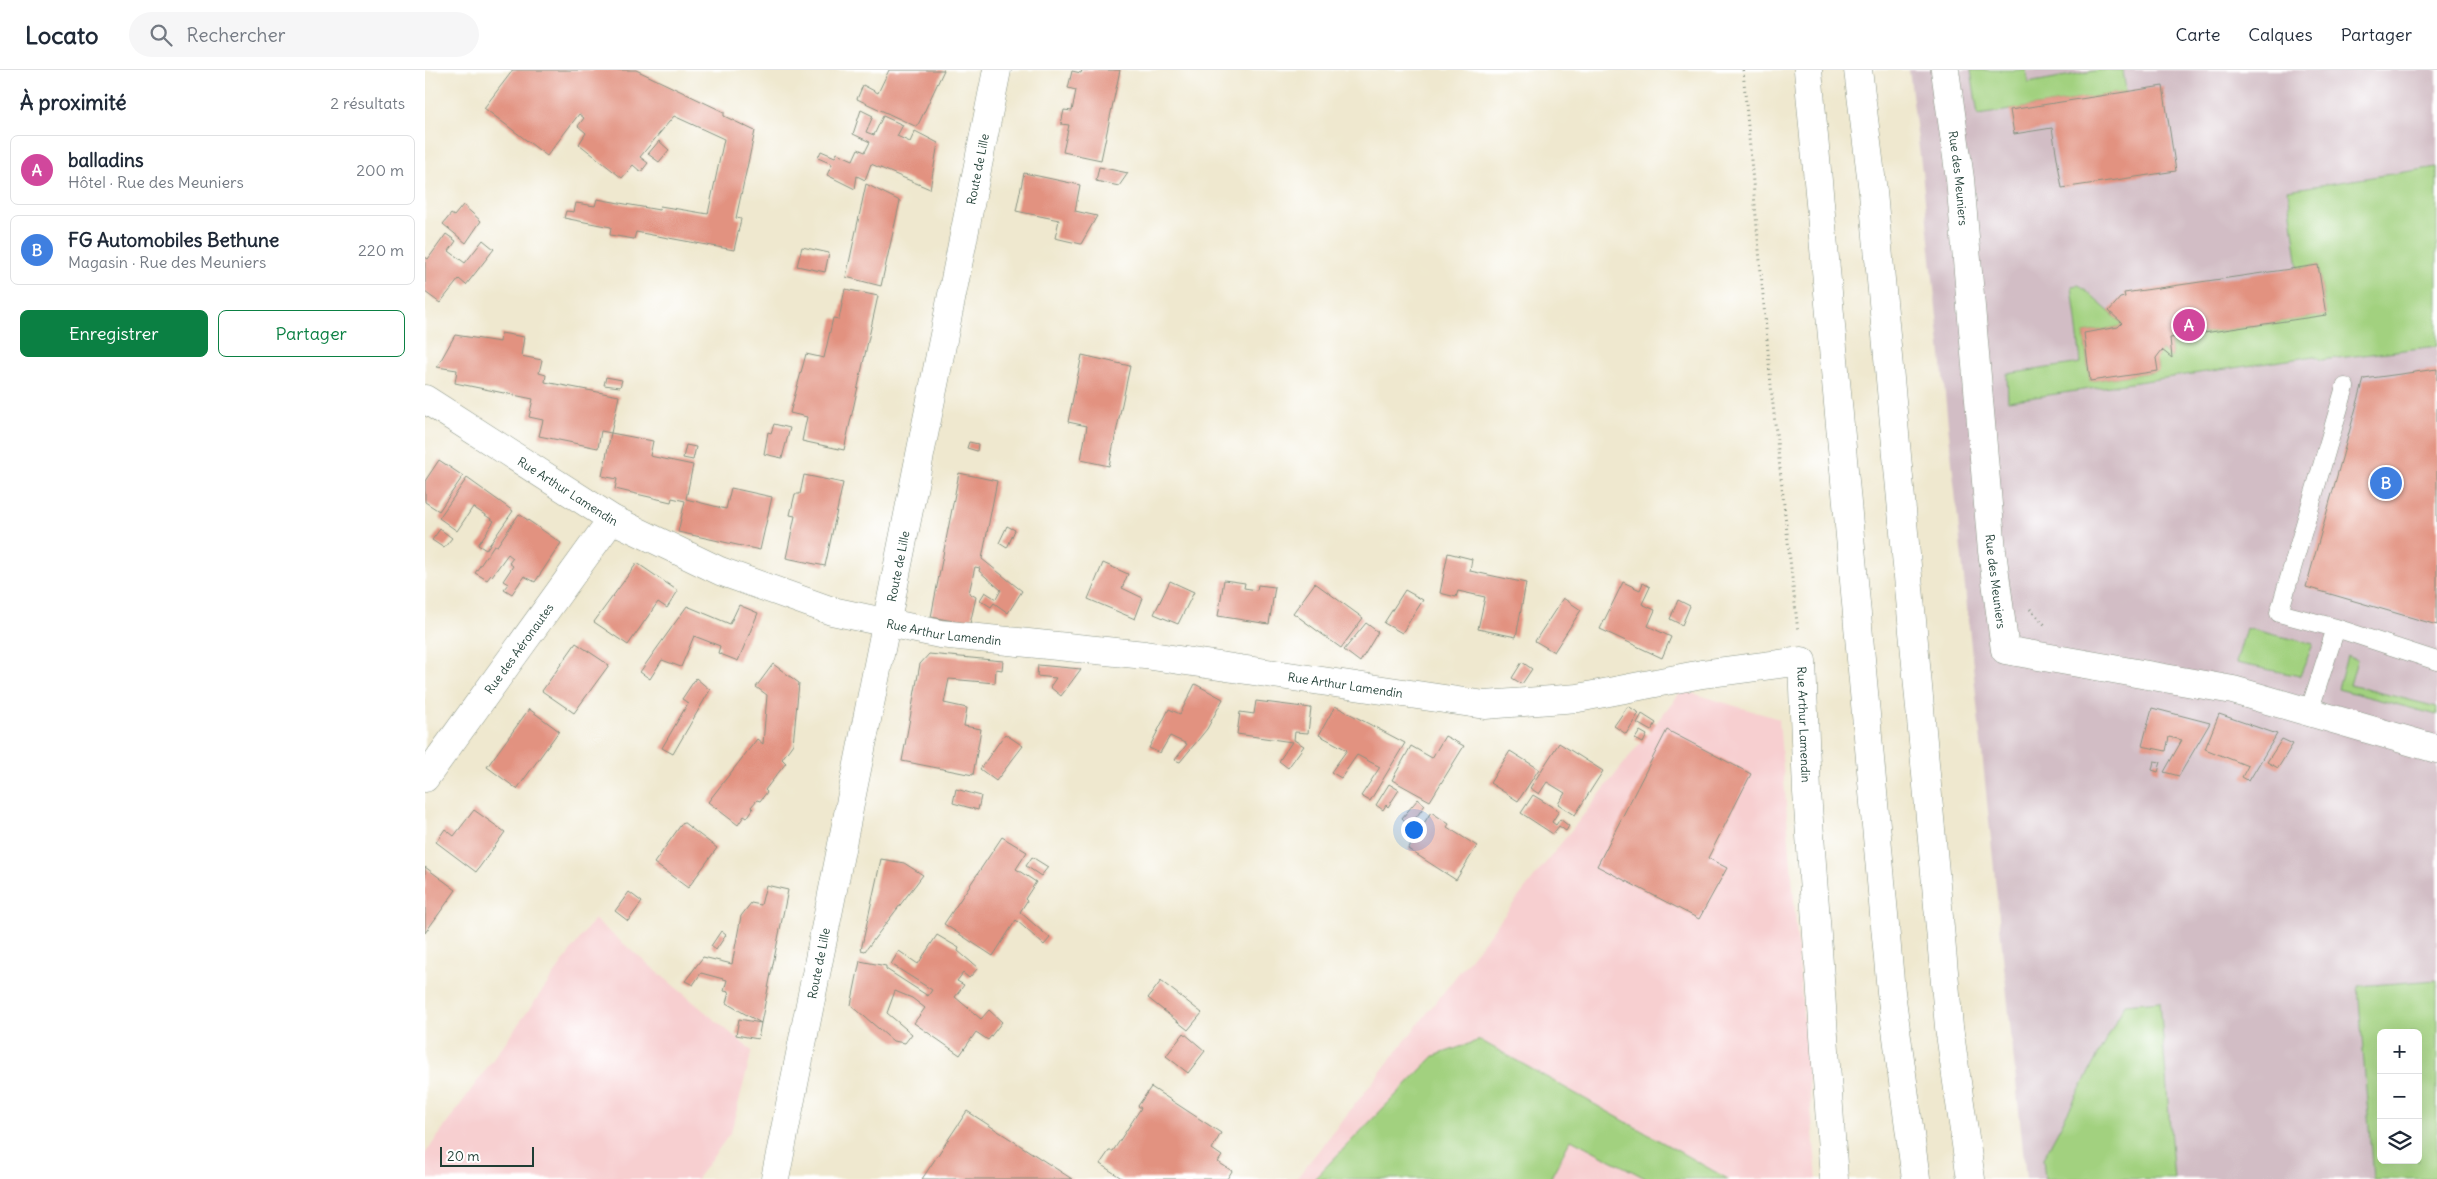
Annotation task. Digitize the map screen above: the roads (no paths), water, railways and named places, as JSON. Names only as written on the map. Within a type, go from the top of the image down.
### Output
[{"type":"main road","name":"Route de Lille","points":[[775,1179],[997,70]]},
{"type":"main road","points":[[1809,70],[1891,992],[1916,1179]]},
{"type":"main road","points":[[1858,70],[1874,202],[1949,1026],[1971,1179]]},
{"type":"main road","name":"Rue des Meuniers","points":[[1945,70],[1960,179],[1992,552],[2005,650],[2199,683],[2437,749]]},
{"type":"main road","name":"Rue Arthur Lamendin","points":[[425,399],[612,519],[720,571],[831,611],[940,634],[1145,655],[1485,705],[1578,698],[1702,674],[1802,661],[1807,792],[1834,1179]]},
{"type":"main road","name":"Rue des Aéronautes","points":[[425,778],[612,519]]},
{"type":"lane","points":[[2345,386],[2279,613],[2336,628],[2437,661]]},
{"type":"lane","points":[[2309,712],[2336,628]]},
{"type":"place","name":"balladins","points":[[2189,325]]},
{"type":"place","name":"FG Automobiles Bethune","points":[[2386,483]]}]
